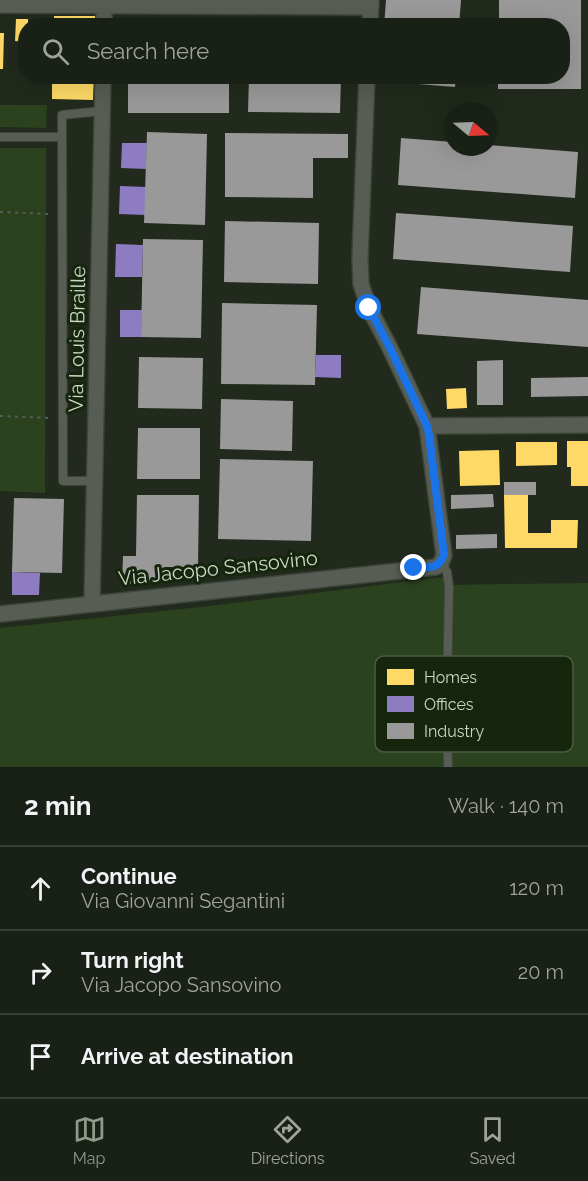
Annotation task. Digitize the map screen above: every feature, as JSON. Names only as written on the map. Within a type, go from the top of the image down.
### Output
[{"type":"street","points":[[0,5],[371,4]]},
{"type":"street","points":[[104,5],[104,18]]},
{"type":"street","name":"Via Louis Braille","points":[[92,603],[103,84]]},
{"type":"street","points":[[367,84],[361,284],[369,308],[427,426],[444,555],[441,563]]},
{"type":"street","points":[[427,426],[588,425]]},
{"type":"street","name":"Via Jacopo Sansovino","points":[[0,614],[435,567],[441,563]]},
{"type":"lane","points":[[95,481],[63,481],[62,115],[102,111]]},
{"type":"lane","points":[[0,137],[62,138]]},
{"type":"lane","points":[[441,563],[447,572],[449,587],[448,656]]},
{"type":"lane","points":[[448,752],[448,767]]},
{"type":"path","points":[[0,212],[62,214]]},
{"type":"path","points":[[0,416],[62,418]]},
{"type":"green space","points":[[0,105],[47,105],[46,128],[0,127]]},
{"type":"green space","points":[[0,148],[46,148],[45,493],[0,491]]},
{"type":"green space","points":[[443,577],[445,585],[588,583],[588,767],[0,767],[0,628],[201,607]]},
{"type":"building: Homes","points":[[54,16],[95,16],[95,18],[54,18]]},
{"type":"building: Homes","points":[[16,19],[18,19],[18,41],[15,41]]},
{"type":"building: Homes","points":[[0,33],[4,33],[3,69],[0,69]]},
{"type":"building: Homes","points":[[52,84],[94,84],[93,100],[52,99]]},
{"type":"building: Homes","points":[[466,388],[467,408],[447,409],[446,389]]},
{"type":"building: Homes","points":[[567,441],[588,441],[588,486],[571,486],[571,467],[567,467]]},
{"type":"building: Homes","points":[[516,442],[557,442],[557,465],[516,466]]},
{"type":"building: Homes","points":[[499,450],[500,485],[460,486],[459,451]]},
{"type":"building: Homes","points":[[504,495],[528,495],[528,533],[551,533],[551,520],[578,520],[577,548],[505,548]]},
{"type":"building: Offices","points":[[122,143],[147,143],[146,169],[121,168]]},
{"type":"building: Offices","points":[[120,186],[146,187],[145,215],[119,214]]},
{"type":"building: Offices","points":[[116,244],[143,245],[142,277],[115,277]]},
{"type":"building: Offices","points":[[120,310],[142,310],[141,337],[120,337]]},
{"type":"building: Offices","points":[[316,355],[341,355],[341,378],[315,377]]},
{"type":"building: Offices","points":[[12,572],[40,573],[39,595],[12,595]]},
{"type":"building: Industry","points":[[386,0],[461,0],[460,18],[385,18]]},
{"type":"building: Industry","points":[[499,0],[581,0],[581,89],[498,89],[498,84],[570,84],[570,18],[499,18]]},
{"type":"building: Industry","points":[[128,84],[229,84],[229,113],[128,113]]},
{"type":"building: Industry","points":[[249,84],[341,84],[340,113],[248,112]]},
{"type":"building: Industry","points":[[418,84],[455,84],[455,87]]},
{"type":"building: Industry","points":[[147,132],[207,134],[205,225],[144,223]]},
{"type":"building: Industry","points":[[225,133],[348,134],[348,158],[313,158],[313,198],[225,197]]},
{"type":"building: Industry","points":[[401,138],[444,141],[444,156],[498,156],[498,146],[578,152],[575,198],[398,185]]},
{"type":"building: Industry","points":[[396,213],[573,226],[570,272],[393,259]]},
{"type":"building: Industry","points":[[225,221],[319,223],[318,284],[224,282]]},
{"type":"building: Industry","points":[[143,239],[203,240],[201,338],[141,337]]},
{"type":"building: Industry","points":[[421,287],[588,300],[588,347],[417,334]]},
{"type":"building: Industry","points":[[222,303],[317,305],[315,385],[221,384]]},
{"type":"building: Industry","points":[[139,357],[203,358],[202,409],[138,408]]},
{"type":"building: Industry","points":[[503,360],[503,405],[477,405],[477,361]]},
{"type":"building: Industry","points":[[588,377],[588,396],[531,397],[531,378]]},
{"type":"building: Industry","points":[[221,399],[293,401],[292,451],[220,449]]},
{"type":"building: Industry","points":[[138,428],[200,428],[200,479],[137,479]]},
{"type":"building: Industry","points":[[220,459],[313,461],[311,541],[218,539]]},
{"type":"building: Industry","points":[[504,482],[536,482],[536,495],[504,495]]},
{"type":"building: Industry","points":[[493,494],[494,507],[451,509],[451,495]]},
{"type":"building: Industry","points":[[137,495],[199,495],[198,567],[165,567],[164,582],[122,584],[123,556],[136,556]]},
{"type":"building: Industry","points":[[14,498],[64,499],[62,573],[12,572]]},
{"type":"building: Industry","points":[[497,534],[497,548],[456,549],[456,535]]},
{"type":"route","points":[[369,308],[427,426],[429,435],[444,555],[441,563],[435,567],[414,568]]}]
